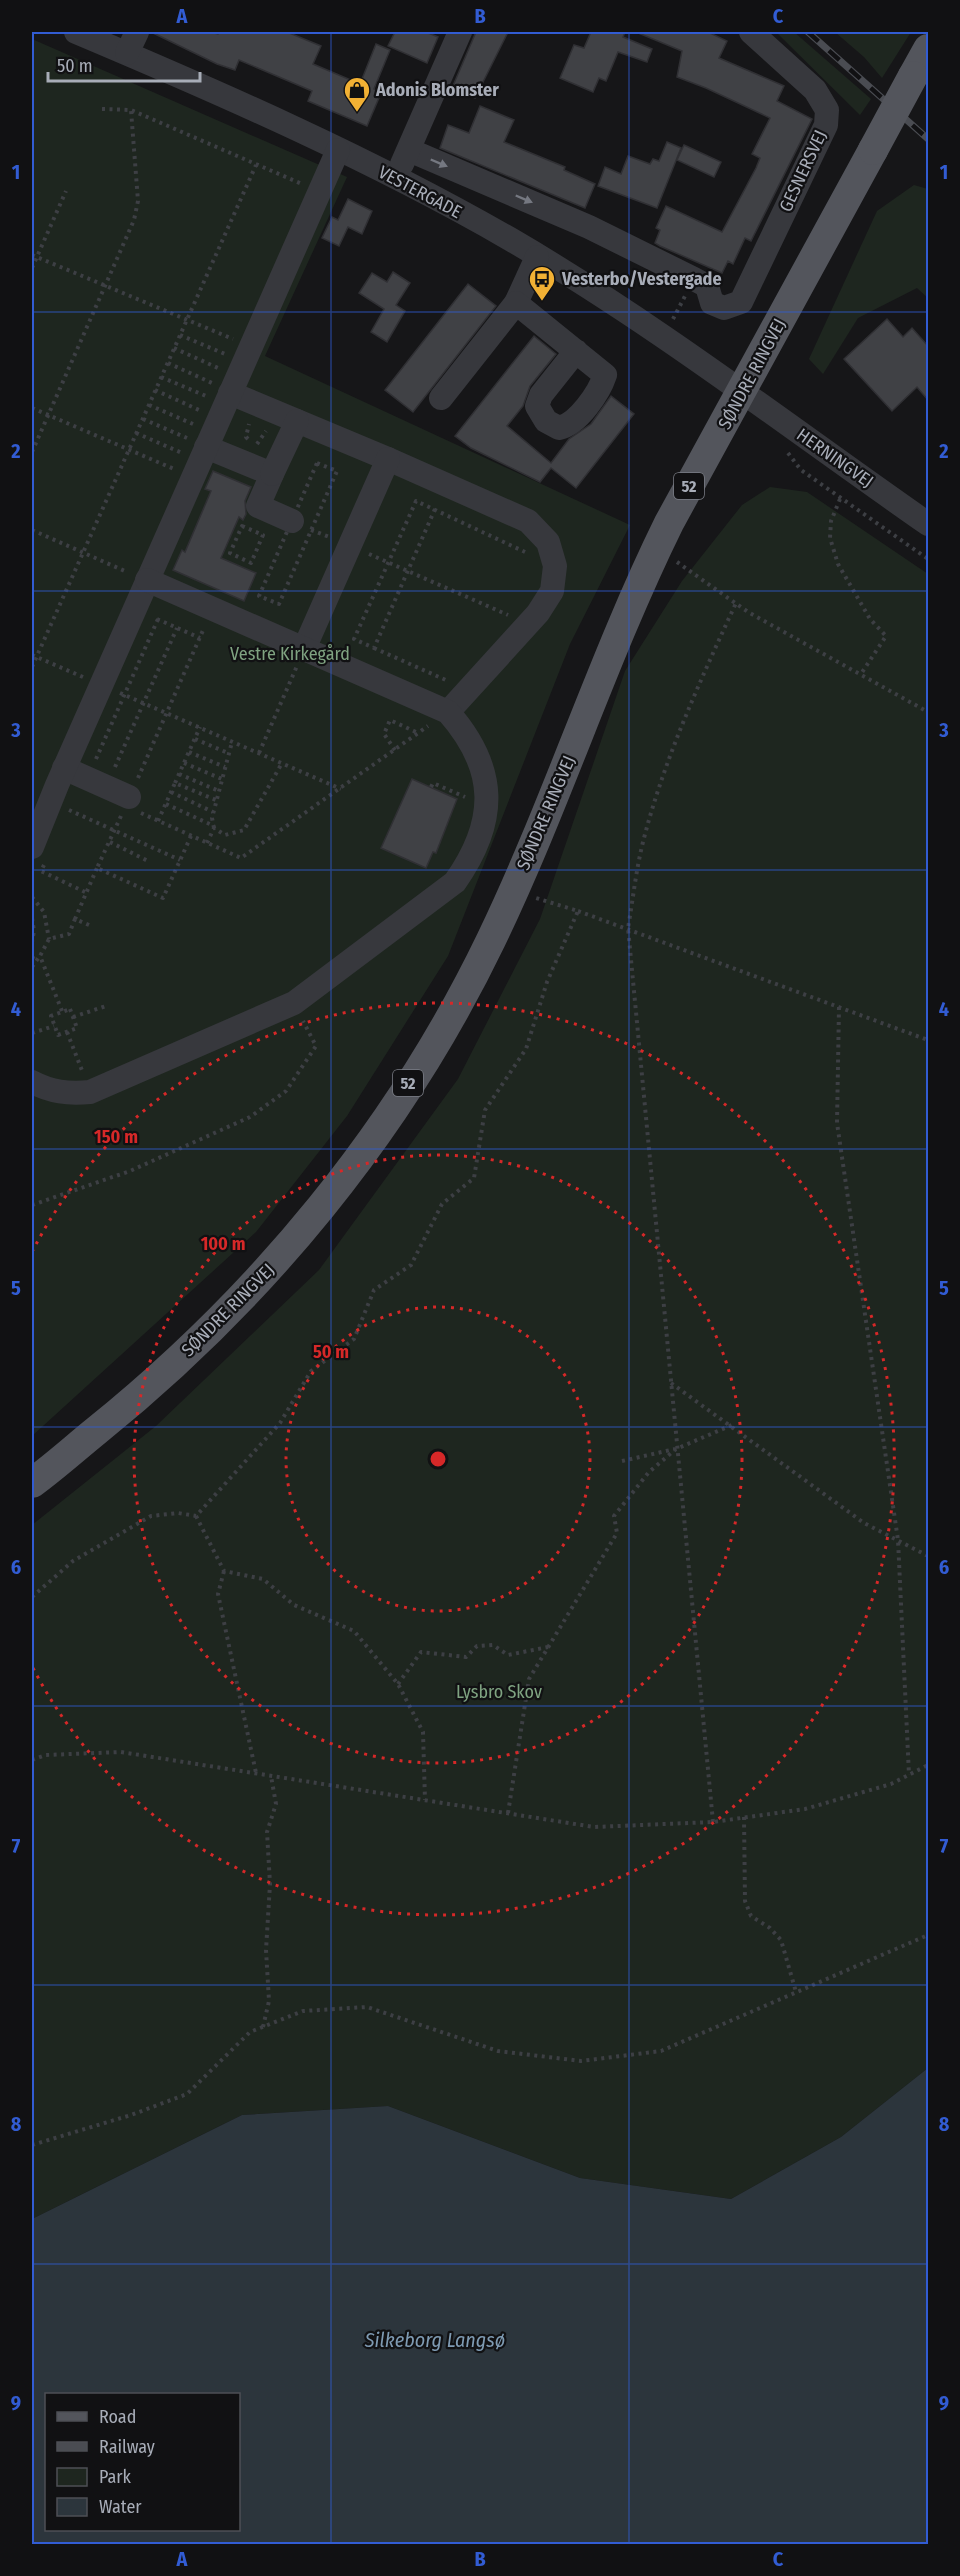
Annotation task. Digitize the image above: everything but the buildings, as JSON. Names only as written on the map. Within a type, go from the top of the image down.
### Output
[{"type":"main road","name":"SØNDRE RINGVEJ","points":[[32,1483],[128,1406],[186,1352],[278,1259],[355,1166],[431,1048],[490,942],[550,808],[615,639],[657,547],[928,49]]},
{"type":"street","name":"VESTERGADE","points":[[76,32],[127,53],[396,178],[537,256],[663,338],[742,393]]},
{"type":"street","points":[[127,53],[137,32]]},
{"type":"street","points":[[396,178],[460,32]]},
{"type":"street","name":"GESNERSVEJ","points":[[694,279],[707,286],[712,303],[724,308],[741,302],[826,125],[827,110],[815,90],[751,32]]},
{"type":"street","points":[[38,854],[64,768],[193,477],[198,443],[218,392],[320,192],[338,150]]},
{"type":"street","points":[[408,150],[589,227],[694,279]]},
{"type":"street","points":[[441,398],[516,303],[537,256]]},
{"type":"street","points":[[516,303],[576,351]]},
{"type":"street","points":[[218,392],[297,421],[528,521],[548,542],[555,566],[552,591],[528,624],[448,712]]},
{"type":"street","name":"HERNINGVEJ","points":[[742,393],[928,524]]},
{"type":"street","points":[[292,521],[258,506],[297,421]]},
{"type":"street","points":[[198,443],[272,474]]},
{"type":"street","points":[[304,649],[388,459]]},
{"type":"street","points":[[32,1082],[45,1089],[67,1094],[90,1092],[294,1003],[455,882],[472,857],[484,828],[485,790],[479,758],[464,731],[448,712],[147,580]]},
{"type":"street","points":[[64,768],[96,783],[127,802]]},
{"type":"path","points":[[102,109],[131,110],[320,192]]},
{"type":"path","points":[[32,452],[107,286],[134,220],[138,201],[131,110]]},
{"type":"path","points":[[32,667],[34,656],[83,552],[256,165]]},
{"type":"path","points":[[32,268],[34,256],[66,191]]},
{"type":"path","points":[[34,256],[243,343],[228,356],[222,370],[218,392],[203,412],[197,425],[198,443]]},
{"type":"path","points":[[663,338],[694,279]]},
{"type":"path","points":[[180,335],[228,356]]},
{"type":"path","points":[[174,348],[222,370]]},
{"type":"path","points":[[168,363],[218,392]]},
{"type":"path","points":[[161,377],[218,392]]},
{"type":"path","points":[[155,390],[203,412]]},
{"type":"path","points":[[149,405],[197,425]]},
{"type":"path","points":[[32,408],[193,477]]},
{"type":"path","points":[[143,419],[198,443]]},
{"type":"path","points":[[136,433],[184,454],[198,443]]},
{"type":"path","points":[[840,499],[831,521],[830,538],[838,564],[870,619],[886,636],[861,674]]},
{"type":"path","points":[[468,690],[354,639],[416,501],[555,566]]},
{"type":"path","points":[[374,648],[435,509]]},
{"type":"path","points":[[242,526],[263,535],[251,563],[230,553],[242,526]]},
{"type":"path","points":[[32,530],[147,580]]},
{"type":"path","points":[[657,547],[736,603],[928,712]]},
{"type":"path","points":[[408,570],[528,624]]},
{"type":"path","points":[[713,1822],[628,928],[643,843],[664,771],[691,702],[736,603]]},
{"type":"path","points":[[134,609],[200,638]]},
{"type":"path","points":[[49,939],[69,934],[213,609]]},
{"type":"path","points":[[96,783],[125,695],[158,620]]},
{"type":"path","points":[[96,783],[144,703],[177,628]]},
{"type":"path","points":[[259,753],[304,649]]},
{"type":"path","points":[[34,656],[341,789]]},
{"type":"path","points":[[127,802],[159,821],[241,858],[448,712]]},
{"type":"path","points":[[395,750],[384,734],[390,720],[418,733]]},
{"type":"path","points":[[159,821],[200,727]]},
{"type":"path","points":[[195,738],[228,753]]},
{"type":"path","points":[[207,843],[214,827],[213,812],[232,742]]},
{"type":"path","points":[[189,752],[225,767]]},
{"type":"path","points":[[184,762],[222,779]]},
{"type":"path","points":[[166,804],[214,827],[225,835],[244,830],[282,763]]},
{"type":"path","points":[[179,774],[219,791]]},
{"type":"path","points":[[175,783],[216,801]]},
{"type":"path","points":[[431,788],[433,783],[467,798],[485,790]]},
{"type":"path","points":[[171,792],[213,812]]},
{"type":"path","points":[[63,820],[68,809],[180,860]]},
{"type":"path","points":[[98,868],[163,898],[191,836]]},
{"type":"path","points":[[110,842],[148,861]]},
{"type":"path","points":[[38,854],[41,871],[87,892]]},
{"type":"path","points":[[513,891],[628,928],[928,1040]]},
{"type":"path","points":[[32,897],[44,912],[49,939],[32,967]]},
{"type":"path","points":[[196,1516],[280,1424],[311,1371],[354,1339],[374,1290],[411,1265],[442,1204],[474,1178],[485,1110],[526,1049],[547,982],[578,911]]},
{"type":"path","points":[[32,918],[34,931],[32,942]]},
{"type":"path","points":[[75,919],[89,925]]},
{"type":"path","points":[[32,957],[38,959],[62,1011]]},
{"type":"path","points":[[32,1205],[130,1171],[250,1117],[286,1091],[316,1046],[294,1003]]},
{"type":"path","points":[[73,1017],[106,1006]]},
{"type":"path","points":[[839,1006],[837,1123],[898,1540],[909,1775]]},
{"type":"path","points":[[70,1009],[77,1028],[58,1035],[51,1016],[62,1011],[70,1009]]},
{"type":"path","points":[[32,1033],[54,1026]]},
{"type":"path","points":[[67,1032],[90,1092]]},
{"type":"path","points":[[670,1382],[864,1523],[928,1556]]},
{"type":"path","points":[[622,1461],[676,1449],[732,1425]]},
{"type":"path","points":[[508,1813],[529,1679],[616,1533],[614,1516],[649,1472],[676,1449]]},
{"type":"path","points":[[32,1597],[73,1561],[151,1515],[178,1513],[196,1516]]},
{"type":"path","points":[[196,1516],[224,1571],[218,1594],[256,1773]]},
{"type":"path","points":[[224,1571],[263,1579],[294,1605],[354,1631],[398,1683],[423,1732],[425,1800]]},
{"type":"path","points":[[398,1683],[421,1652],[466,1657],[477,1646],[493,1645],[508,1655],[548,1647]]},
{"type":"path","points":[[32,1760],[46,1755],[121,1752],[594,1827],[713,1822],[806,1809],[891,1784],[928,1765]]},
{"type":"path","points":[[263,2027],[269,2001],[266,1950],[270,1884],[267,1832],[276,1804],[271,1776]]},
{"type":"path","points":[[744,1817],[745,1901],[751,1917],[770,1928],[781,1940],[796,1992]]},
{"type":"path","points":[[32,2145],[131,2115],[187,2094],[250,2032],[303,2011],[367,2007],[498,2051],[580,2061],[661,2051],[928,1935]]},
{"type":"green space","points":[[776,32],[794,32],[871,99],[860,115]]},
{"type":"green space","points":[[835,32],[911,32],[882,78],[864,57]]},
{"type":"green space","name":"Vestre Kirkegård","points":[[32,39],[347,177],[265,356],[630,525],[570,644],[448,956],[347,1116],[256,1232],[32,1436]]},
{"type":"green space","points":[[914,185],[928,189],[928,298],[917,288],[858,318],[823,374],[809,359],[877,211]]},
{"type":"green space","name":"Lysbro Skov","points":[[770,487],[807,492],[928,574],[928,2068],[841,2137],[731,2199],[580,2178],[388,2106],[242,2115],[32,2219],[32,1525],[156,1426],[319,1270],[458,1079],[540,919],[625,671],[682,581],[742,505]]},
{"type":"water","name":"Silkeborg Langsø","points":[[928,2068],[928,2544],[32,2544],[32,2219],[242,2115],[388,2106],[580,2178],[731,2199],[841,2137]]},
{"type":"railway","points":[[808,32],[928,139]]},
{"type":"place","name":"Adonis Blomster","points":[[357,113]]},
{"type":"place","name":"Vesterbo/Vestergade","points":[[542,302]]}]
